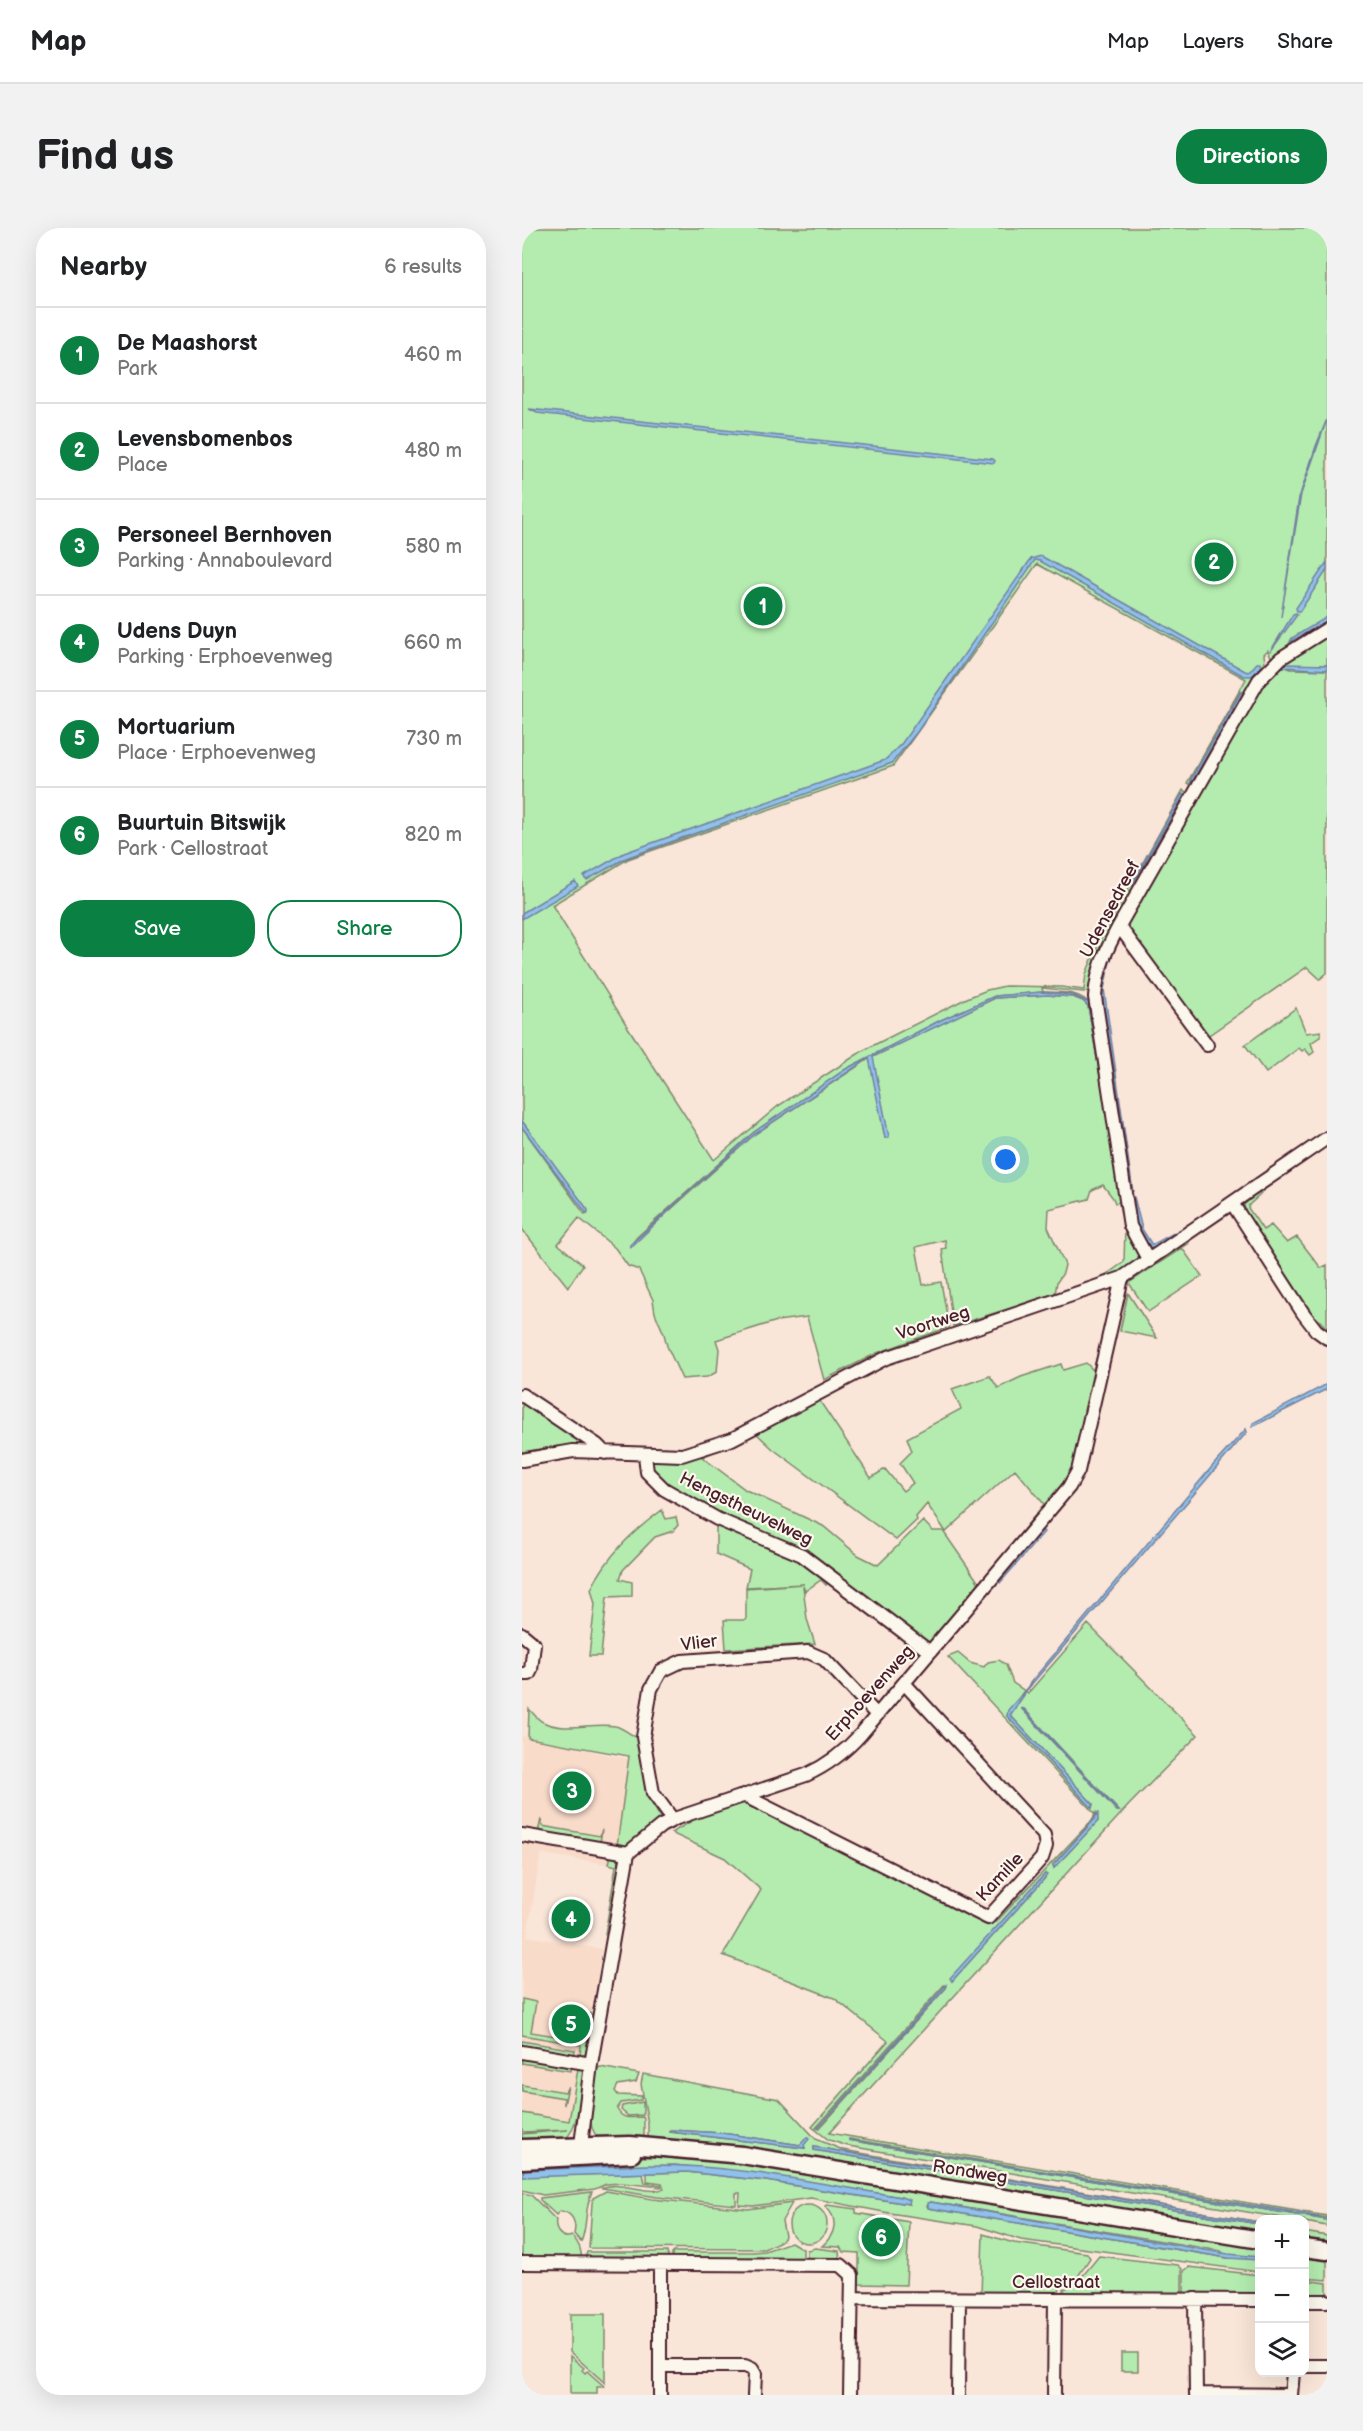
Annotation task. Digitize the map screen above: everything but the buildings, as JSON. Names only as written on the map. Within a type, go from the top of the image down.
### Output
[{"type":"main road","name":"Rondweg","points":[[522,2160],[630,2145],[710,2151],[1255,2239]]},
{"type":"main road","name":"Rondweg","points":[[522,2148],[580,2151]]},
{"type":"main road","points":[[1309,2249],[1327,2252]]},
{"type":"street","name":"Udensedreef","points":[[1149,1261],[1130,1226],[1095,997],[1096,975],[1119,926],[1259,680],[1281,658],[1327,628]]},
{"type":"street","points":[[1119,926],[1207,1045]]},
{"type":"street","name":"Voortweg","points":[[522,1460],[573,1451],[682,1455],[732,1439],[886,1358],[1122,1278],[1327,1138]]},
{"type":"street","points":[[1232,1203],[1303,1313],[1316,1330],[1327,1338]]},
{"type":"street","name":"Erphoevenweg","points":[[628,1852],[661,1826],[673,1820],[806,1775],[823,1767],[849,1747],[877,1715],[1069,1487],[1078,1471],[1122,1278]]},
{"type":"street","points":[[522,1395],[597,1445],[605,1453]]},
{"type":"street","name":"Hengstheuvelweg","points":[[645,1455],[647,1472],[664,1489],[717,1519],[802,1556],[930,1652]]},
{"type":"street","points":[[522,1634],[534,1644],[531,1670],[529,1674],[522,1674]]},
{"type":"street","name":"Vlier","points":[[673,1820],[653,1793],[643,1737],[651,1689],[662,1671],[682,1661],[808,1652],[824,1659],[877,1715]]},
{"type":"street","name":"Kamille","points":[[743,1795],[988,1918],[1042,1858],[1046,1846],[1044,1835],[904,1683]]},
{"type":"street","points":[[522,1834],[628,1852],[591,2064],[580,2151]]},
{"type":"street","points":[[522,2052],[591,2064]]},
{"type":"street","points":[[522,2263],[841,2265],[852,2276],[850,2395]]},
{"type":"street","points":[[660,2265],[660,2395]]},
{"type":"street","name":"Cellostraat","points":[[852,2298],[1255,2300]]},
{"type":"street","points":[[958,2395],[959,2300]]},
{"type":"street","points":[[1054,2395],[1055,2300]]},
{"type":"street","points":[[1195,2300],[1196,2395],[1291,2395],[1293,2377]]},
{"type":"street","points":[[1309,2301],[1327,2301]]},
{"type":"street","points":[[660,2366],[745,2366],[752,2368],[754,2395]]},
{"type":"street","points":[[1309,2366],[1327,2366]]},
{"type":"shaded area","points":[[522,1736],[633,1760],[613,1865],[541,1854],[527,1936],[602,1949],[572,2124],[522,2130]]},
{"type":"green space","points":[[522,228],[1327,228],[1327,665],[1283,666],[1291,669],[1327,670],[1327,973],[1320,979],[1307,967],[1206,1037],[1123,923],[1256,688],[1285,657],[1280,655],[1271,657],[1268,650],[1264,654],[1265,663],[1262,672],[1195,787],[1187,783],[1246,679],[1037,564],[893,766],[628,859],[552,905],[714,1160],[778,1106],[864,1050],[967,998],[1005,986],[1061,987],[1084,990],[1086,974],[1100,940],[1183,790],[1189,797],[1097,961],[1092,990],[1084,992],[1042,988],[1043,992],[995,996],[941,1020],[846,1069],[754,1132],[637,1237],[630,1246],[755,1134],[870,1058],[885,1138],[888,1137],[872,1057],[995,998],[1047,995],[1073,997],[1088,1006],[1100,1076],[1089,1003],[1093,1007],[1127,1228],[1140,1256],[1137,1263],[1119,1276],[1107,1281],[1063,1295],[1061,1292],[1085,1286],[1124,1262],[1125,1226],[1122,1202],[1115,1203],[1103,1185],[1092,1190],[1089,1199],[1049,1209],[1048,1227],[1065,1265],[1057,1282],[1055,1294],[953,1326],[942,1249],[946,1248],[945,1240],[916,1247],[923,1285],[941,1282],[949,1327],[877,1353],[824,1380],[807,1317],[777,1321],[716,1340],[719,1349],[717,1372],[707,1377],[682,1379],[667,1346],[655,1313],[653,1300],[639,1270],[628,1266],[615,1248],[579,1218],[558,1244],[583,1265],[568,1287],[522,1229],[522,1127],[585,1214],[588,1212],[522,1121]],"holes":[[[975,646],[917,732],[891,763]],[[1240,692],[1243,693],[1190,784]],[[1182,794],[1184,795],[1132,885]],[[727,822],[626,858],[604,870],[627,855]]]},
{"type":"green space","points":[[1043,992],[1077,995],[1088,1002],[1072,995]]},
{"type":"green space","points":[[1296,1008],[1306,1033],[1321,1031],[1321,1036],[1311,1043],[1314,1052],[1310,1055],[1305,1049],[1302,1051],[1299,1048],[1266,1073],[1245,1045]]},
{"type":"green space","points":[[1257,1189],[1261,1194],[1248,1208],[1263,1230],[1271,1225],[1287,1243],[1297,1237],[1321,1268],[1327,1265],[1327,1328],[1312,1313],[1246,1213],[1244,1205],[1246,1216],[1316,1322],[1327,1330],[1327,1335],[1317,1328],[1306,1315],[1269,1261],[1241,1215],[1240,1210],[1244,1200]]},
{"type":"green space","points":[[1188,1237],[1191,1239],[1188,1244],[1130,1282],[1182,1248],[1202,1276],[1148,1312],[1127,1280]]},
{"type":"green space","points":[[1128,1293],[1157,1338],[1120,1331]]},
{"type":"green space","points":[[1102,1339],[1105,1340],[1076,1469],[1061,1494],[1015,1548],[1011,1545],[1058,1493],[1074,1462],[1057,1491],[1027,1525],[1044,1504],[1015,1469],[946,1532],[927,1504],[916,1517],[917,1520],[896,1540],[773,1449],[756,1433],[819,1400],[871,1478],[885,1469],[903,1491],[913,1483],[900,1463],[912,1451],[907,1438],[961,1409],[952,1389],[990,1376],[998,1388],[1021,1377],[1061,1364],[1063,1370],[1086,1363],[1093,1370]],"holes":[[[1091,1386],[1081,1441],[1074,1460]]]},
{"type":"green space","points":[[522,1399],[590,1445],[559,1446],[522,1452]]},
{"type":"green space","points":[[750,1436],[702,1457],[746,1490],[823,1526],[858,1555],[878,1565],[923,1521],[933,1531],[943,1531],[979,1583],[1003,1557],[933,1645],[927,1646],[823,1567],[719,1518],[653,1475],[651,1462],[655,1459]]},
{"type":"green space","points":[[662,1510],[666,1519],[676,1517],[678,1525],[673,1531],[655,1537],[623,1570],[620,1579],[632,1582],[632,1596],[607,1597],[601,1656],[589,1656],[595,1604],[591,1589],[613,1555]]},
{"type":"green space","points":[[716,1523],[789,1553],[829,1580],[826,1585],[821,1580],[805,1591],[803,1586],[807,1619],[815,1644],[726,1649],[724,1620],[746,1620],[746,1588],[804,1584],[746,1587],[750,1569],[716,1554]]},
{"type":"green space","points":[[1088,1624],[1198,1735],[1129,1805],[829,2133],[1327,2216],[1327,2218],[849,2139],[1297,2215],[1265,2215],[848,2146],[829,2140],[812,2127],[888,2041],[834,1998],[723,1955],[761,1890],[725,1858],[671,1833],[690,1822],[688,1820],[746,1802],[993,1913],[996,1922],[1093,1819],[1095,1814],[948,1657],[958,1653],[970,1663],[984,1667],[988,1662],[999,1660],[1006,1665],[1013,1683],[1028,1693]],"holes":[[[1023,1692],[1024,1695],[1010,1715],[1093,1804],[1092,1808],[1007,1716]],[[1022,1709],[1024,1709],[1119,1811],[1117,1811]],[[1096,1813],[1098,1821],[1054,1868],[1053,1865],[1094,1820]],[[1045,1874],[1045,1878],[952,1981],[951,1978]],[[944,1985],[946,1988],[819,2129],[816,2128]]]},
{"type":"green space","points":[[529,1709],[541,1721],[552,1725],[561,1727],[615,1726],[640,1740],[649,1798],[662,1821],[628,1846],[617,1846],[629,1756],[528,1738]]},
{"type":"green space","points":[[541,1819],[542,1826],[600,1836],[602,1829],[600,1843],[538,1833]]},
{"type":"green space","points":[[611,1854],[618,1858],[619,1866],[609,1931],[605,1934],[616,1866],[609,1864]]},
{"type":"green space","points":[[522,1999],[536,2002],[531,2032],[580,2040],[585,2012],[595,2015],[587,2054],[580,2057],[581,2045],[522,2035]]},
{"type":"green space","points":[[522,2041],[575,2050],[574,2056],[522,2047]]},
{"type":"green space","points":[[522,2056],[571,2066],[570,2071],[522,2063]]},
{"type":"green space","points":[[583,2066],[585,2070],[578,2111],[566,2138],[551,2144],[522,2145],[522,2134],[568,2130],[522,2132],[522,2113],[569,2121],[578,2069]]},
{"type":"green space","points":[[600,2067],[639,2074],[636,2082],[618,2085],[615,2091],[618,2095],[642,2096],[641,2100],[621,2103],[617,2109],[625,2117],[643,2117],[644,2142],[599,2139],[594,2132],[590,2106],[596,2069]]},
{"type":"green space","points":[[643,2074],[779,2099],[816,2139],[843,2150],[1255,2221],[814,2147],[814,2150],[1255,2223],[1255,2234],[648,2143],[648,2124],[641,2084]],"holes":[[[670,2130],[722,2133],[801,2145],[807,2137],[805,2148],[670,2132]]]},
{"type":"green space","points":[[522,2085],[565,2092],[568,2086],[564,2105],[564,2098],[522,2091]]},
{"type":"green space","points":[[643,2102],[643,2115],[628,2116],[621,2110],[622,2106]]},
{"type":"green space","points":[[683,2155],[719,2157],[1094,2218],[1181,2236],[1255,2244],[1255,2271],[1021,2240],[977,2226],[889,2213],[811,2198],[753,2206],[739,2205],[740,2193],[736,2193],[736,2205],[657,2197],[602,2188],[617,2186],[656,2190],[664,2189],[662,2183],[647,2181],[647,2173],[687,2172],[766,2181],[909,2204],[901,2197],[760,2174],[675,2165],[522,2171],[522,2163]],"holes":[[[931,2202],[1221,2251],[1228,2258],[929,2208],[927,2206]]]},
{"type":"green space","points":[[647,2173],[643,2174],[645,2183],[661,2185],[661,2187],[622,2183],[606,2184],[595,2189],[543,2195],[522,2190],[522,2177]]},
{"type":"green space","points":[[606,2191],[652,2199],[748,2209],[792,2203],[782,2221],[785,2236],[783,2240],[764,2249],[589,2248],[593,2198]]},
{"type":"green space","points":[[592,2192],[581,2242],[574,2234],[574,2222],[568,2213],[560,2211],[556,2215],[540,2200],[540,2198]]},
{"type":"green space","points":[[522,2193],[531,2195],[556,2220],[556,2228],[562,2236],[572,2236],[579,2246],[582,2260],[522,2260]]},
{"type":"green space","points":[[808,2205],[822,2210],[827,2224],[822,2238],[808,2243],[794,2238],[789,2224],[794,2210]]},
{"type":"green space","points":[[825,2206],[856,2209],[856,2213],[909,2222],[906,2285],[859,2284],[859,2253],[843,2252],[840,2247],[822,2246],[830,2237],[834,2226],[832,2216]]},
{"type":"green space","points":[[1309,2217],[1327,2220],[1327,2226],[1309,2223]]},
{"type":"green space","points":[[1309,2233],[1327,2236],[1327,2247],[1309,2244]]},
{"type":"green space","points":[[983,2234],[1014,2243],[1087,2253],[1090,2258],[1077,2278],[1060,2288],[1058,2296],[981,2295]]},
{"type":"green space","points":[[791,2242],[803,2249],[803,2261],[794,2258],[678,2258],[672,2260],[674,2252],[765,2251]]},
{"type":"green space","points":[[815,2248],[839,2251],[840,2261],[807,2260],[807,2250]]},
{"type":"green space","points":[[587,2252],[667,2252],[669,2260],[585,2260]]},
{"type":"green space","points":[[1309,2253],[1327,2256],[1327,2280],[1309,2278]]},
{"type":"green space","points":[[1099,2256],[1178,2265],[1182,2269],[1182,2296],[1064,2295],[1064,2289],[1076,2284]]},
{"type":"green space","points":[[1189,2267],[1255,2275],[1255,2296],[1184,2296],[1184,2271]]},
{"type":"green space","points":[[1309,2281],[1327,2283],[1327,2296],[1309,2296]]},
{"type":"green space","points":[[570,2314],[605,2314],[605,2383],[570,2352]]},
{"type":"green space","points":[[1121,2353],[1138,2353],[1138,2371],[1121,2371]]},
{"type":"green space","points":[[570,2356],[584,2368],[582,2370],[585,2373],[587,2371],[605,2387],[597,2387],[597,2394],[570,2394]]},
{"type":"water","points":[[529,409],[995,461],[994,463],[537,413]]},
{"type":"water","points":[[1327,419],[1301,494],[1281,617],[1299,498]]},
{"type":"water","points":[[1041,556],[1245,671],[1249,672],[1257,663],[1261,666],[1252,676],[1244,676],[1035,560],[917,732],[892,763],[626,858],[587,880],[585,879],[584,876],[624,853],[885,760],[902,743],[1031,559]]},
{"type":"water","points":[[1327,562],[1327,570],[1300,611],[1297,611],[1296,608]]},
{"type":"water","points":[[1293,614],[1297,615],[1270,652]]},
{"type":"water","points":[[1327,617],[1327,621],[1290,642],[1292,638]]},
{"type":"water","points":[[1284,664],[1327,665],[1327,670],[1283,667]]},
{"type":"water","points":[[1241,692],[1243,693],[1190,785],[1191,779]]},
{"type":"water","points":[[1182,794],[1184,795],[1132,885],[1131,884]]},
{"type":"water","points":[[575,881],[578,886],[522,919],[522,913]]},
{"type":"water","points":[[1116,946],[1104,989],[1133,1192],[1102,995],[1104,972]]},
{"type":"water","points":[[1043,992],[1072,995],[1090,1003],[1100,1076],[1088,1006],[1083,1001],[1073,997],[1047,995],[995,998],[873,1057],[889,1137],[885,1138],[869,1058],[755,1134],[631,1247],[630,1245],[754,1132],[846,1069],[941,1020],[995,996]]},
{"type":"water","points":[[522,1121],[588,1210],[587,1214],[522,1127]]},
{"type":"water","points":[[1134,1197],[1142,1229],[1152,1245],[1181,1231],[1155,1248],[1151,1248],[1137,1224]]},
{"type":"water","points":[[1327,1384],[1327,1389],[1252,1427],[1253,1423]]},
{"type":"water","points":[[1246,1429],[1247,1432],[1030,1686],[1030,1683]]},
{"type":"water","points":[[1042,1530],[1044,1532],[1000,1583],[998,1581]]},
{"type":"water","points":[[1024,1692],[1010,1715],[1093,1804],[1092,1808],[1007,1716],[1008,1710]]},
{"type":"water","points":[[1021,1708],[1024,1709],[1119,1811],[1117,1811]]},
{"type":"water","points":[[1098,1812],[1098,1821],[1054,1868],[1053,1865],[1094,1820]]},
{"type":"water","points":[[1045,1874],[1047,1875],[1045,1878],[952,1981],[950,1978]]},
{"type":"water","points":[[946,1985],[946,1988],[817,2129]]},
{"type":"water","points":[[671,2130],[722,2133],[800,2145],[807,2137],[809,2139],[804,2145],[805,2148],[670,2132]]},
{"type":"water","points":[[848,2140],[1308,2215],[1297,2215]]},
{"type":"water","points":[[814,2147],[1255,2221],[1255,2223],[814,2150]]},
{"type":"water","points":[[646,2165],[742,2171],[806,2180],[910,2200],[909,2204],[766,2181],[687,2172],[522,2177],[524,2170]]},
{"type":"water","points":[[928,2203],[1255,2257],[1255,2260],[1228,2258],[928,2208]]},
{"type":"waterway","points":[[1022,1695],[1031,1684]]},
{"type":"place","name":"Levensbomenbos","points":[[1214,562]]},
{"type":"place","name":"De Maashorst","points":[[763,606]]},
{"type":"place","name":"Personeel Bernhoven","points":[[572,1791]]},
{"type":"place","name":"Udens Duyn","points":[[571,1919]]},
{"type":"place","name":"Mortuarium","points":[[571,2024]]},
{"type":"place","name":"Buurtuin Bitswijk","points":[[881,2237]]}]
